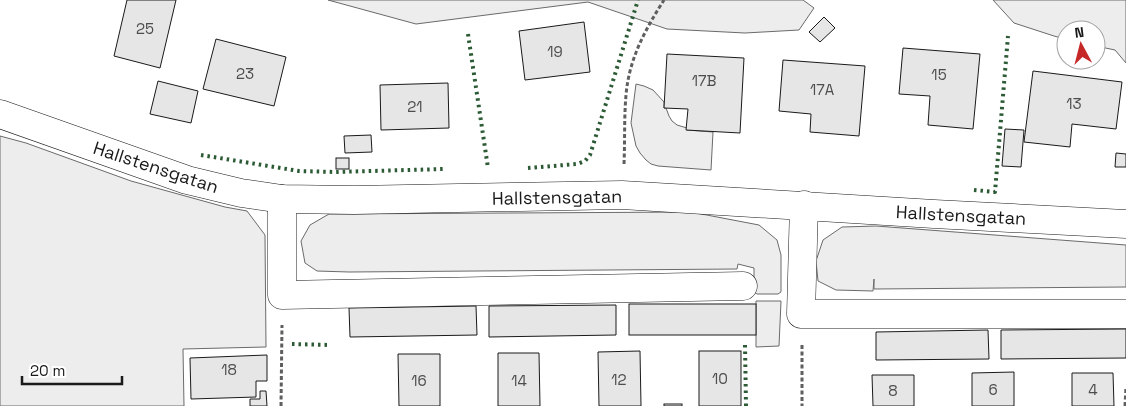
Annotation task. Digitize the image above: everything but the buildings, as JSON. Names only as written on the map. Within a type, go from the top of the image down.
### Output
[{"type":"street","name":"Hallstensgatan","points":[[0,114],[187,180],[241,193],[282,199],[354,200],[622,195],[1126,224]]},
{"type":"street","points":[[282,199],[282,295],[743,286]]},
{"type":"street","points":[[804,206],[802,314],[1126,314]]},
{"type":"path","points":[[622,195],[625,109],[629,77],[636,52],[646,29],[664,0]]},
{"type":"path","points":[[281,406],[282,295]]},
{"type":"path","points":[[802,314],[802,406]]},
{"type":"path","points":[[1125,406],[1126,387]]},
{"type":"shaded area","points":[[328,0],[803,0],[814,8],[799,30],[745,33],[667,29],[588,2],[416,24]]},
{"type":"shaded area","points":[[993,0],[1126,0],[1126,63],[1115,50],[1106,48],[1106,20],[1056,20],[1056,36],[1014,23]]},
{"type":"shaded area","points":[[636,84],[653,90],[664,102],[664,108],[666,108],[672,121],[677,125],[687,128],[687,130],[713,132],[711,170],[658,166],[646,160],[636,146],[631,123]]},
{"type":"shaded area","points":[[0,136],[26,143],[131,181],[225,207],[247,211],[265,235],[266,347],[183,349],[184,406],[0,406]]},
{"type":"shaded area","points":[[691,212],[759,225],[777,240],[781,255],[781,292],[778,294],[757,294],[754,292],[754,268],[738,264],[737,269],[317,271],[305,263],[301,241],[310,225],[329,214]]},
{"type":"shaded area","points":[[876,226],[1126,245],[1126,287],[874,289],[874,279],[873,291],[836,290],[818,281],[816,261],[823,240],[842,227]]},
{"type":"shaded area","points":[[756,301],[781,301],[779,346],[756,347]]},
{"type":"hedge","points":[[528,168],[577,164],[585,161],[590,155],[638,0]]},
{"type":"hedge","points":[[468,34],[488,168]]},
{"type":"hedge","points":[[974,190],[995,192],[1008,36]]},
{"type":"hedge","points":[[201,155],[299,171],[444,169]]},
{"type":"hedge","points":[[292,344],[331,345]]},
{"type":"hedge","points":[[745,345],[746,406]]}]
